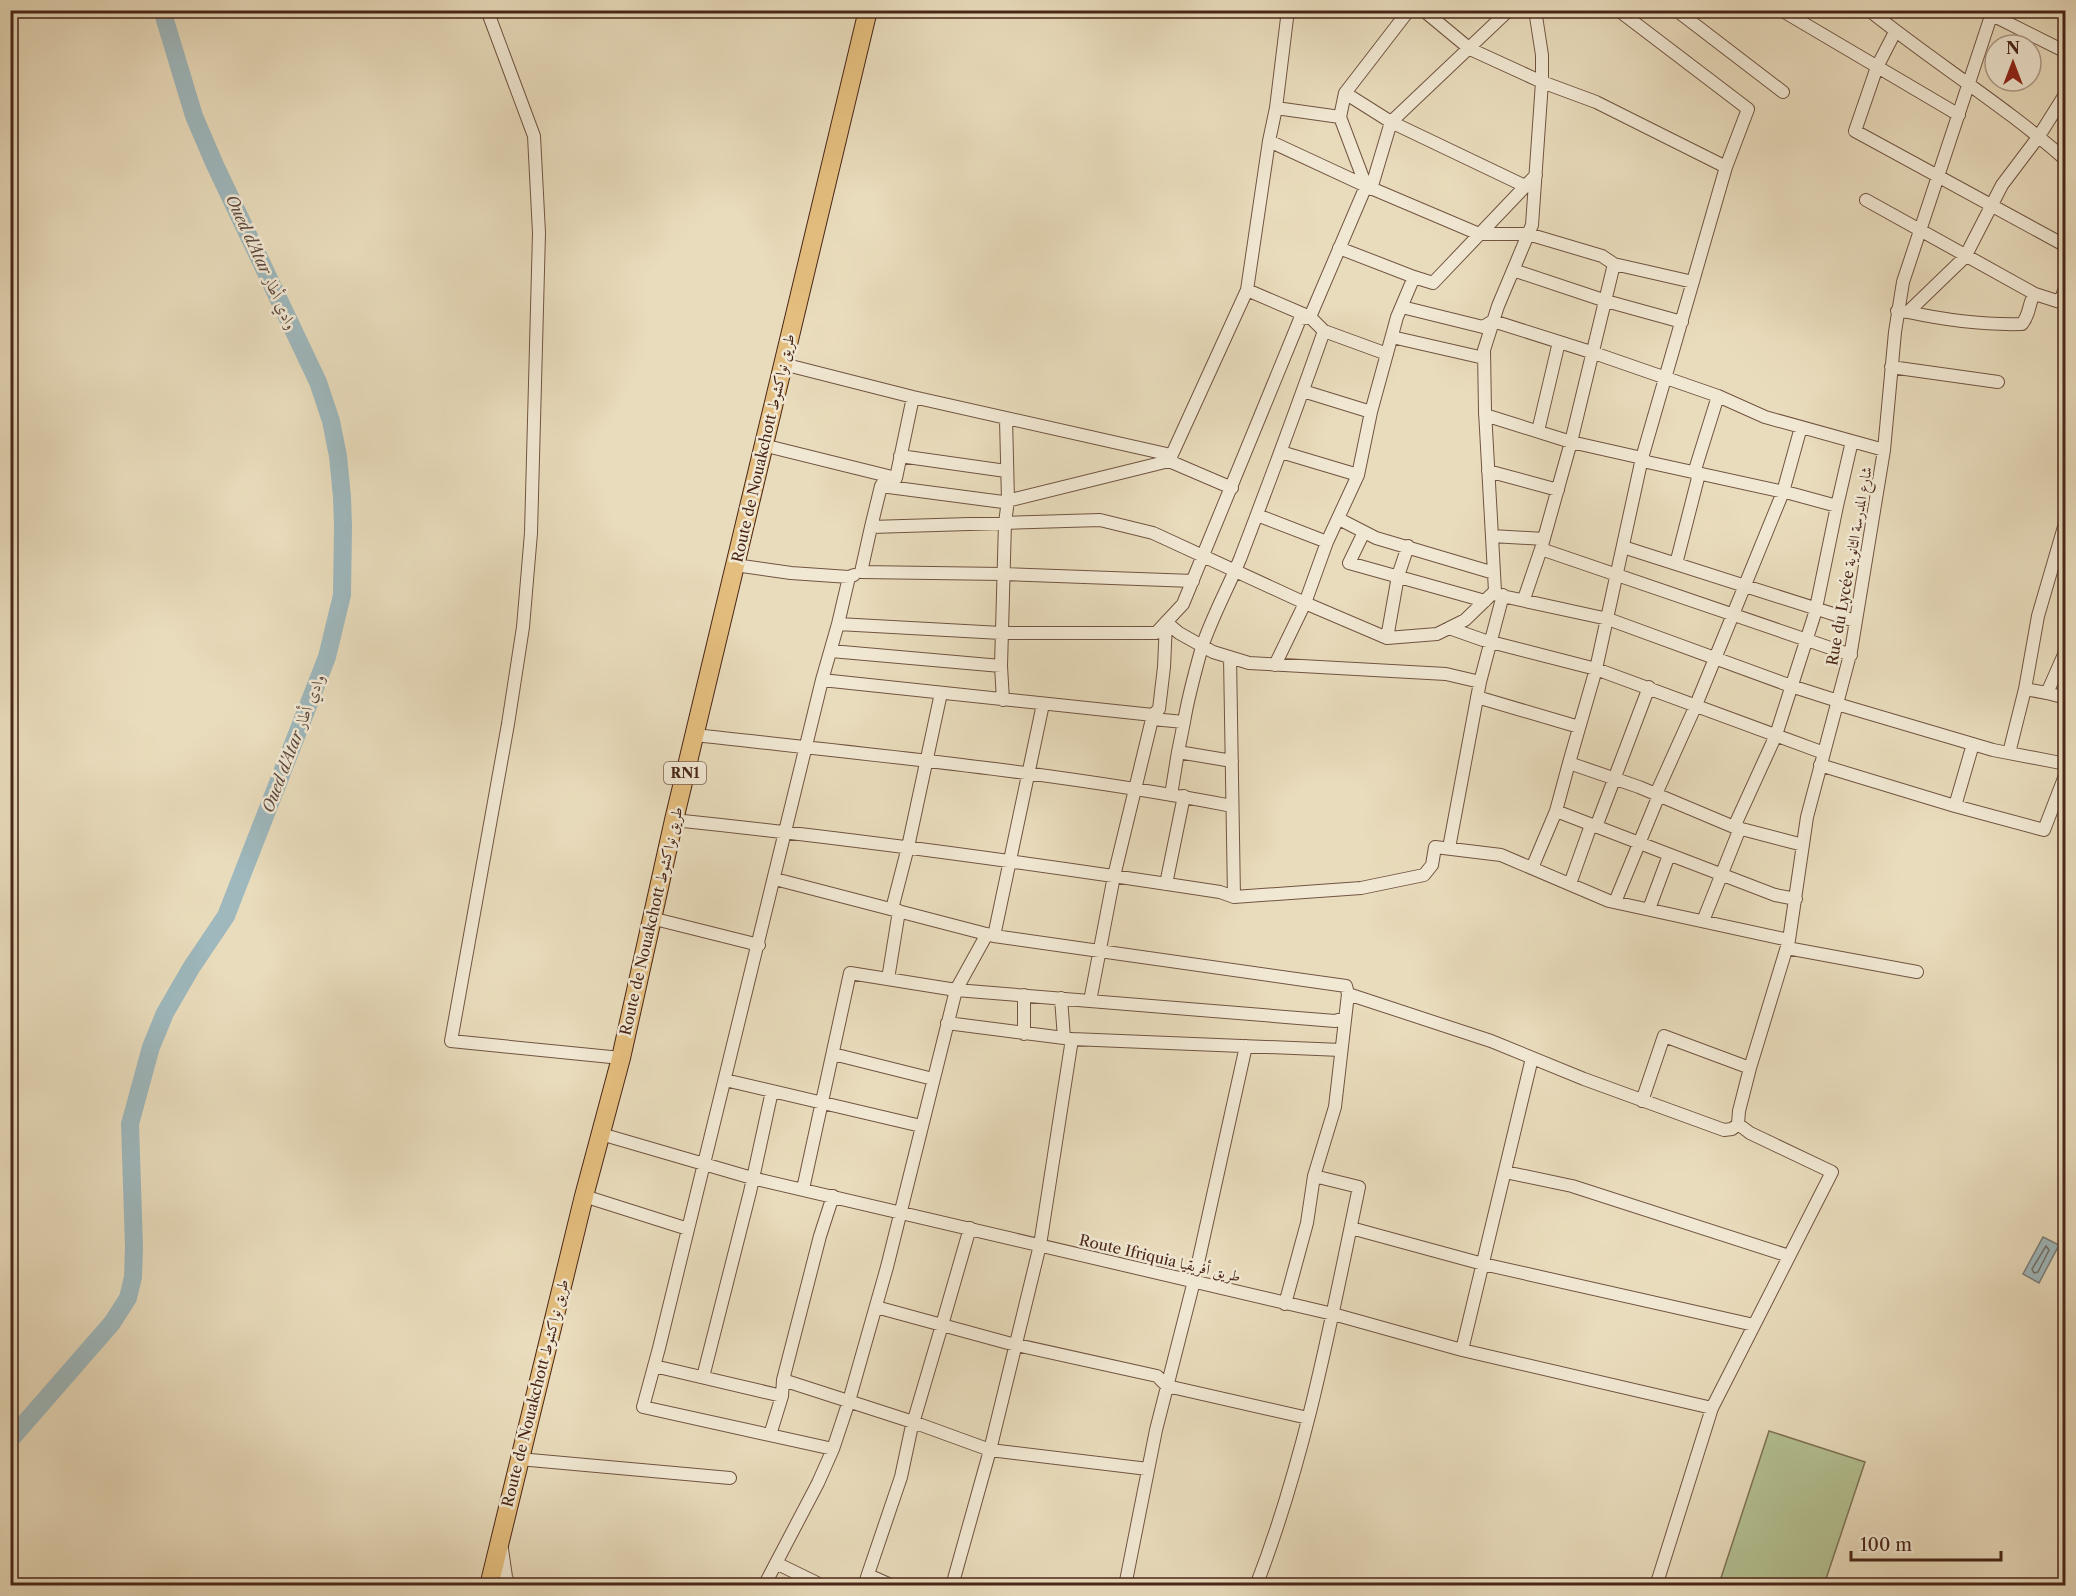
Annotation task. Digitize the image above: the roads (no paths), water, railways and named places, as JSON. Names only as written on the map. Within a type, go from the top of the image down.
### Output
[{"type":"highway","name":"Route de Nouakchott طريق نواكشوط","points":[[489,1586],[584,1196],[621,1058],[674,820],[868,10]]},
{"type":"street","points":[[487,10],[534,136],[538,232],[531,533],[523,627],[508,724],[451,1041],[621,1058]]},
{"type":"street","points":[[1170,458],[1247,290],[1276,108],[1288,10]]},
{"type":"street","points":[[1369,188],[1340,117],[1345,93],[1409,10]]},
{"type":"street","points":[[1423,10],[1470,49],[1542,82],[1596,102],[1726,167]]},
{"type":"street","points":[[1310,316],[1339,248],[1369,188],[1391,122],[1509,10]]},
{"type":"street","points":[[1449,848],[1480,682],[1491,642],[1495,591],[1485,415],[1484,350],[1493,321],[1532,225],[1542,82],[1542,55],[1535,10]]},
{"type":"street","points":[[1532,868],[1556,811],[1580,727],[1608,619],[1642,458],[1726,167],[1748,109],[1618,10]]},
{"type":"street","points":[[1676,10],[1783,92]]},
{"type":"street","points":[[1781,10],[1959,115]]},
{"type":"street","points":[[1869,10],[1895,32],[2039,136],[2066,160]]},
{"type":"street","points":[[1993,13],[2066,52]]},
{"type":"street","name":"Rue du Lycée شارع المدرسة الثانوية","points":[[1738,1124],[1750,1068],[1788,944],[1807,817],[1851,655],[1884,450],[1891,367],[1903,311],[1903,282],[1993,13]]},
{"type":"street","points":[[1895,32],[1877,67],[1855,131],[2066,246]]},
{"type":"street","points":[[1345,93],[1391,122],[1525,186]]},
{"type":"street","points":[[1903,311],[1965,256],[2002,185],[2039,136],[2066,93]]},
{"type":"street","points":[[1276,108],[1340,117]]},
{"type":"street","points":[[1269,141],[1369,188],[1479,234],[1528,234],[1602,256],[1614,264],[1693,282]]},
{"type":"street","points":[[1339,248],[1433,283],[1536,175]]},
{"type":"street","points":[[1866,200],[2035,294],[2063,304],[2066,285]]},
{"type":"street","points":[[1524,599],[1543,544],[1572,442],[1614,264]]},
{"type":"street","points":[[1513,270],[1606,301],[1682,322]]},
{"type":"street","points":[[1275,664],[1305,603],[1328,542],[1358,475],[1371,412],[1396,317],[1414,277]]},
{"type":"street","points":[[1247,290],[1310,316],[1324,331],[1387,354]]},
{"type":"street","points":[[1903,311],[1965,321],[2002,325],[2022,324],[2029,316],[2032,297],[2035,294]]},
{"type":"street","points":[[1402,307],[1483,327],[1493,321],[1719,396],[1765,417],[1884,450]]},
{"type":"street","points":[[838,624],[1001,633],[1155,633],[1184,604],[1300,319],[1310,316]]},
{"type":"street","points":[[1171,795],[1188,698],[1203,646],[1257,515],[1324,331]]},
{"type":"street","points":[[1392,337],[1484,358]]},
{"type":"street","points":[[1538,431],[1559,342]]},
{"type":"street","points":[[783,364],[1170,458],[1232,488]]},
{"type":"street","points":[[1891,367],[1998,382]]},
{"type":"street","points":[[1303,391],[1371,412]]},
{"type":"street","points":[[1676,564],[1697,473],[1719,396]]},
{"type":"street","points":[[884,481],[896,478],[913,397]]},
{"type":"street","points":[[1485,415],[1572,442],[1642,458],[1647,462],[1837,506]]},
{"type":"street","points":[[1003,700],[1001,633],[1008,500],[1006,419]]},
{"type":"street","points":[[1614,902],[1784,492],[1801,427]]},
{"type":"street","points":[[1703,921],[1737,827],[1776,735],[1816,609],[1852,441]]},
{"type":"street","points":[[763,445],[884,481],[1003,502],[1170,458]]},
{"type":"street","points":[[1281,452],[1358,475]]},
{"type":"street","points":[[900,456],[1006,471]]},
{"type":"street","points":[[1488,471],[1558,490]]},
{"type":"street","points":[[861,572],[884,481]]},
{"type":"street","points":[[1257,515],[1328,542]]},
{"type":"street","points":[[1339,519],[1376,538],[1494,573]]},
{"type":"street","points":[[871,526],[1100,520],[1153,533],[1386,638],[1437,634],[1465,620],[1494,597]]},
{"type":"street","points":[[2009,753],[2025,688],[2038,616],[2066,520]]},
{"type":"street","points":[[1364,532],[1349,562],[1398,576],[1494,597],[1524,599],[1608,619],[1837,703],[1973,744],[2066,765]]},
{"type":"street","points":[[1492,536],[1543,544],[1618,575],[1851,655]]},
{"type":"street","points":[[1386,638],[1398,576],[1408,546]]},
{"type":"street","points":[[1623,547],[1855,621]]},
{"type":"street","points":[[735,565],[792,573],[849,577],[861,572],[1003,574],[1193,581]]},
{"type":"street","points":[[833,1449],[643,1407],[849,577]]},
{"type":"street","points":[[1166,622],[1179,633],[1203,646],[1249,663],[1446,674],[1480,682]]},
{"type":"street","points":[[1090,1001],[1114,876],[1134,789],[1152,717],[1160,709],[1166,622]]},
{"type":"street","points":[[1449,628],[1491,642],[1596,669],[1776,735],[1822,759],[1955,806],[2044,830],[2066,773]]},
{"type":"street","points":[[2047,693],[2066,650]]},
{"type":"street","points":[[831,651],[1001,666]]},
{"type":"street","points":[[1230,657],[1234,897]]},
{"type":"street","points":[[822,680],[1184,722]]},
{"type":"street","points":[[1570,884],[1615,779],[1649,687]]},
{"type":"street","points":[[2025,688],[2066,698]]},
{"type":"street","points":[[888,979],[896,910],[941,693]]},
{"type":"street","points":[[1478,697],[1580,727]]},
{"type":"street","points":[[764,1586],[818,1483],[833,1449],[849,1401],[876,1307],[956,990],[991,935],[1010,861],[1043,704]]},
{"type":"street","points":[[695,735],[1028,774],[1184,796],[1232,806]]},
{"type":"street","points":[[1955,806],[1973,744]]},
{"type":"street","points":[[1178,752],[1232,761]]},
{"type":"street","points":[[1569,763],[1737,827],[1803,845]]},
{"type":"street","points":[[1166,884],[1184,796]]},
{"type":"street","points":[[1556,811],[1774,895],[1796,899]]},
{"type":"street","points":[[674,820],[1010,861],[1220,892],[1234,897],[1361,888],[1424,875],[1432,865],[1435,847],[1449,848],[1501,855],[1614,902],[1917,972]]},
{"type":"street","points":[[1649,909],[1669,855]]},
{"type":"street","points":[[775,879],[991,935],[1346,986],[1348,994],[1335,1107],[1314,1176],[1307,1223],[1285,1304]]},
{"type":"street","points":[[651,918],[759,945]]},
{"type":"street","points":[[803,1189],[850,973],[956,990],[1335,1021],[1345,1018]]},
{"type":"street","points":[[1348,994],[1491,1041],[1642,1101],[1724,1130],[1732,1129],[1738,1124],[1750,1133],[1832,1172],[1712,1408],[1656,1586]]},
{"type":"street","points":[[1024,995],[1024,1034]]},
{"type":"street","points":[[952,1586],[990,1450],[1040,1245],[1068,1039],[1061,998]]},
{"type":"street","points":[[947,1023],[1068,1039],[1341,1050]]},
{"type":"street","points":[[1642,1101],[1664,1036],[1750,1068]]},
{"type":"street","points":[[1125,1586],[1148,1469],[1194,1281],[1246,1046]]},
{"type":"street","points":[[833,1054],[933,1079]]},
{"type":"street","points":[[1462,1350],[1532,1058]]},
{"type":"street","points":[[725,1080],[921,1126]]},
{"type":"street","points":[[703,1377],[772,1091]]},
{"type":"street","name":"Route Ifriquia طريق أفريقيا","points":[[601,1134],[752,1178],[1333,1314],[1462,1350],[1712,1408]]},
{"type":"street","points":[[1505,1172],[1572,1186],[1788,1256]]},
{"type":"street","points":[[1256,1586],[1270,1549],[1308,1418],[1333,1314],[1359,1187],[1314,1176]]},
{"type":"street","points":[[584,1196],[688,1229]]},
{"type":"street","points":[[770,1435],[782,1396],[783,1380],[820,1236],[833,1196]]},
{"type":"street","points":[[893,1586],[866,1580],[897,1488],[913,1422],[970,1228]]},
{"type":"street","points":[[1351,1228],[1483,1264],[1754,1325]]},
{"type":"street","points":[[876,1307],[1015,1344],[1157,1376],[1167,1386],[1308,1418]]},
{"type":"street","points":[[654,1366],[782,1396]]},
{"type":"street","points":[[783,1380],[913,1422],[990,1450],[1148,1469]]},
{"type":"street","points":[[519,1459],[730,1478]]},
{"type":"street","points":[[501,1535],[503,1563],[510,1586]]},
{"type":"street","points":[[776,1563],[823,1586]]},
{"type":"water","points":[[2043,1237],[2059,1245],[2039,1283],[2023,1274]]},
{"type":"waterway","name":"Oued d'Atar وادي أطار","points":[[10,1440],[112,1323],[128,1298],[133,1277],[134,1247],[130,1124],[151,1047],[165,1013],[191,968],[226,916],[327,657],[342,595],[342,497],[338,456],[331,421],[318,382],[194,116],[162,10]]}]
